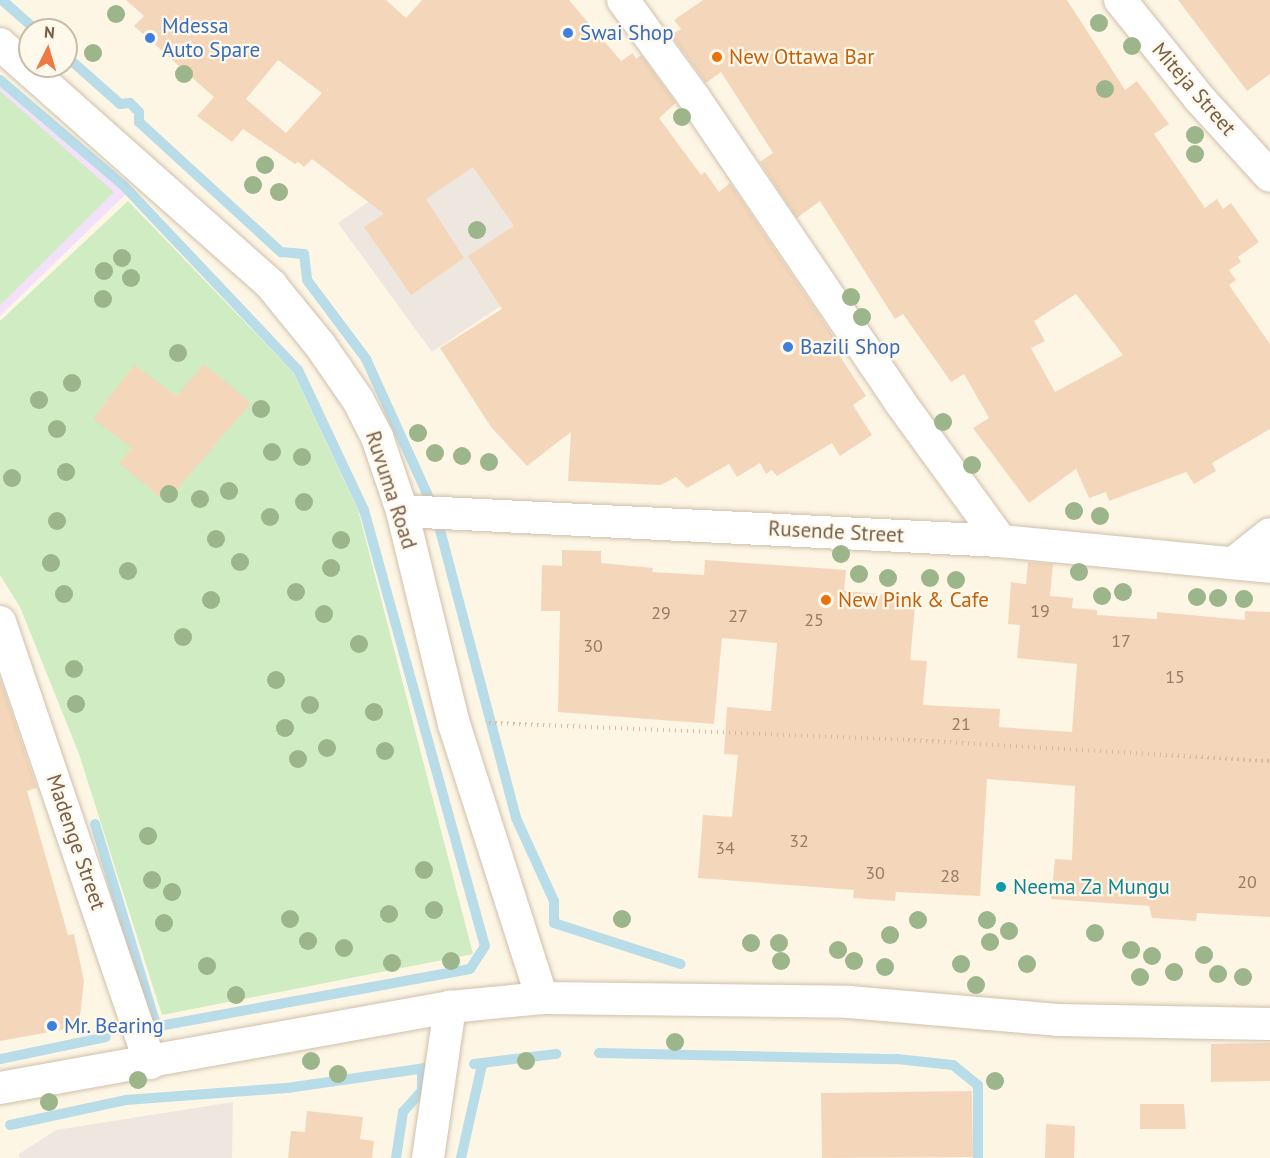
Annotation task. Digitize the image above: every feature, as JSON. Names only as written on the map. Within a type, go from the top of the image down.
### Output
[{"type":"street","points":[[623,0],[693,96],[900,402],[1001,541]]},
{"type":"street","name":"Miteja Street","points":[[1120,0],[1199,98],[1270,176]]},
{"type":"street","name":"Ruvuma Road","points":[[0,44],[271,285],[320,345],[358,400],[377,436],[402,511],[454,724],[542,998]]},
{"type":"street","name":"Rusende Street","points":[[402,511],[1001,541],[1236,561],[1270,567]]},
{"type":"street","points":[[1236,561],[1270,534]]},
{"type":"street","name":"Madenge Street","points":[[0,622],[150,1063]]},
{"type":"street","points":[[0,1088],[150,1063],[450,1007],[542,998],[849,1002],[1057,1020],[1270,1024]]},
{"type":"street","points":[[428,1158],[450,1007]]},
{"type":"path","points":[[454,724],[908,740],[1270,761]]},
{"type":"shaded area","points":[[0,83],[126,194],[0,316]]},
{"type":"shaded area","points":[[484,122],[575,256],[432,352],[338,223]]},
{"type":"shaded area","points":[[233,1102],[232,1158],[19,1158],[19,1154],[56,1130]]},
{"type":"green space","points":[[0,91],[114,192],[0,305]]},
{"type":"green space","points":[[128,201],[293,372],[358,510],[473,954],[162,1015],[79,754],[20,607],[0,575],[0,321]]},
{"type":"building","points":[[126,0],[386,0],[406,18],[422,0],[569,0],[621,61],[633,53],[636,59],[641,55],[676,103],[659,118],[701,175],[705,172],[719,192],[730,183],[844,352],[839,355],[866,396],[853,405],[872,435],[840,456],[832,443],[777,476],[772,470],[766,474],[760,463],[737,477],[729,464],[687,488],[676,477],[661,485],[568,481],[571,432],[527,466],[491,427],[440,348],[502,309],[468,256],[514,226],[473,167],[426,199],[464,258],[411,295],[364,227],[384,214],[312,159],[304,167],[298,162],[295,164],[243,129],[232,142],[197,116],[214,97],[134,26],[144,16]],"holes":[[[278,60],[322,93],[286,133],[246,99]]]},
{"type":"building","points":[[703,0],[1067,0],[1125,90],[1137,81],[1169,124],[1154,134],[1205,208],[1217,199],[1223,209],[1231,203],[1259,242],[1238,257],[1241,262],[1229,270],[1236,280],[1229,285],[1270,344],[1270,429],[1212,463],[1216,471],[1194,484],[1186,472],[1109,501],[1106,492],[1089,498],[1076,469],[1029,503],[973,428],[989,418],[964,374],[951,382],[903,314],[895,319],[820,201],[797,218],[760,162],[773,153],[721,72],[706,83],[671,35],[681,29],[674,20]],"holes":[[[1076,294],[1123,355],[1055,392],[1031,348],[1045,341],[1034,321]]]},
{"type":"building","points":[[1178,0],[1270,0],[1270,74],[1247,91]]},
{"type":"building","points":[[204,364],[251,403],[166,502],[119,463],[132,448],[93,419],[134,365],[177,396]]},
{"type":"building","points":[[562,550],[601,551],[601,563],[653,568],[652,572],[704,575],[705,560],[846,570],[844,591],[916,597],[910,660],[927,661],[923,705],[1000,709],[999,727],[1072,732],[1077,664],[1017,658],[1020,625],[1008,624],[1011,582],[1026,584],[1028,562],[1053,564],[1050,596],[1073,598],[1072,608],[1097,610],[1097,615],[1157,619],[1157,612],[1245,620],[1245,611],[1270,612],[1270,917],[1197,913],[1196,921],[1152,918],[1149,906],[1051,899],[1055,859],[1072,860],[1075,786],[987,779],[980,896],[896,892],[895,901],[853,898],[854,890],[698,878],[703,815],[732,817],[738,755],[724,754],[727,707],[771,711],[777,643],[722,638],[714,724],[558,712],[560,611],[541,611],[542,565],[562,566]]},
{"type":"building","points":[[0,678],[37,788],[27,791],[68,935],[74,934],[84,981],[80,1016],[72,1028],[0,1041]]},
{"type":"building","points":[[1270,1043],[1270,1081],[1211,1082],[1211,1044]]},
{"type":"building","points":[[972,1091],[973,1157],[822,1158],[821,1093]]},
{"type":"building","points":[[1140,1104],[1184,1104],[1186,1129],[1140,1129]]},
{"type":"building","points":[[307,1111],[363,1117],[360,1139],[374,1141],[372,1158],[288,1158],[291,1131],[305,1132]]},
{"type":"building","points":[[1046,1124],[1075,1126],[1074,1158],[1045,1158]]},
{"type":"waterway","points":[[2,0],[22,18]]},
{"type":"waterway","points":[[78,67],[120,104],[130,103],[139,112],[139,122],[281,252],[304,254],[307,280],[366,359],[435,511],[516,818],[554,901],[554,923],[680,964]]},
{"type":"waterway","points":[[0,80],[124,186],[298,370],[364,510],[485,946],[470,969],[148,1028]]},
{"type":"waterway","points":[[95,824],[156,1025]]},
{"type":"waterway","points":[[0,1059],[106,1037]]},
{"type":"waterway","points":[[599,1053],[897,1059],[953,1065],[978,1085],[978,1158]]},
{"type":"waterway","points":[[474,1064],[556,1054]]},
{"type":"waterway","points":[[461,1158],[482,1065]]},
{"type":"waterway","points":[[10,1125],[126,1100],[287,1088],[426,1068]]},
{"type":"waterway","points":[[396,1158],[403,1112],[422,1091],[422,1070]]},
{"type":"place","name":"Swai Shop","points":[[568,33]]},
{"type":"place","name":"Mdessa Auto Spare","points":[[150,38]]},
{"type":"place","name":"New Ottawa Bar","points":[[717,57]]},
{"type":"place","name":"Bazili Shop","points":[[788,347]]},
{"type":"place","name":"New Pink & Cafe","points":[[826,600]]},
{"type":"place","name":"Neema Za Mungu","points":[[1001,887]]},
{"type":"place","name":"Mr. Bearing","points":[[52,1026]]}]
